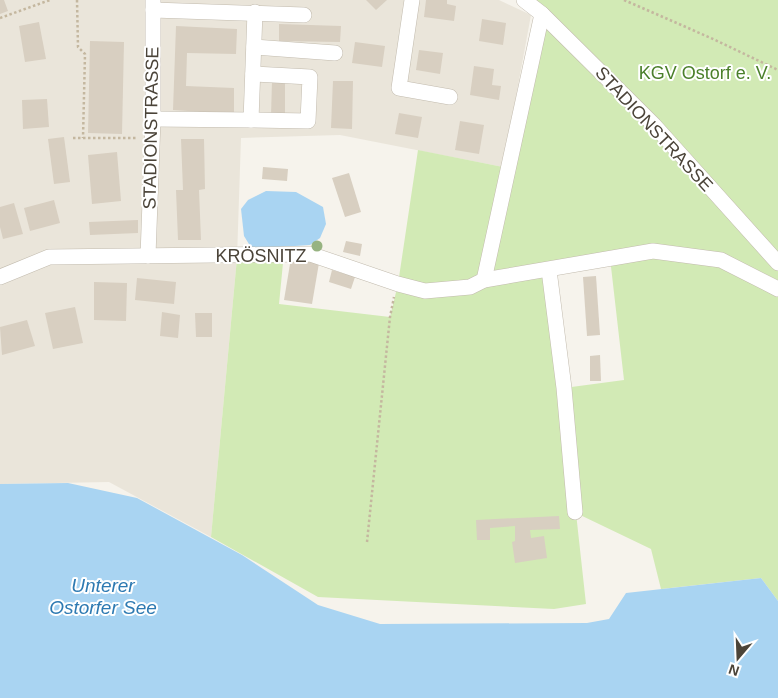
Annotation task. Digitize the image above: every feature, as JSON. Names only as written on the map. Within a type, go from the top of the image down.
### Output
[{"type":"street","points":[[412,0],[399,88],[450,97]]},
{"type":"street","name":"STADIONSTRASSE","points":[[524,0],[542,14],[654,125],[778,263]]},
{"type":"street","points":[[153,5],[304,15]]},
{"type":"street","name":"STADIONSTRASSE","points":[[148,256],[153,119],[153,5]]},
{"type":"street","points":[[251,120],[255,12]]},
{"type":"street","points":[[484,280],[542,14]]},
{"type":"street","points":[[254,47],[335,53]]},
{"type":"street","points":[[153,119],[308,121],[310,77],[253,74]]},
{"type":"street","name":"KRÖSNITZ","points":[[0,277],[49,257],[310,254],[398,284],[425,291],[470,287],[484,280],[653,251],[721,260],[778,288]]},
{"type":"street","points":[[549,270],[564,388],[575,512]]},
{"type":"path","points":[[0,18],[50,0]]},
{"type":"path","points":[[77,0],[78,47],[85,54],[83,138]]},
{"type":"path","points":[[624,0],[778,70]]},
{"type":"path","points":[[73,138],[152,138]]},
{"type":"path","points":[[367,542],[390,317],[398,284]]},
{"type":"shaded area","points":[[0,0],[499,0],[531,15],[503,167],[340,135],[241,138],[237,258],[211,537],[109,482],[0,484]]},
{"type":"green space","name":"KGV Ostorf e. V.","points":[[524,0],[778,0],[778,601],[761,578],[661,589],[651,549],[576,513],[586,604],[554,609],[318,597],[211,537],[237,258],[283,263],[279,304],[390,317],[398,284],[418,150],[503,167],[542,14]],"holes":[[[610,258],[624,380],[564,388],[549,270]]]},
{"type":"water","points":[[266,191],[296,192],[323,207],[326,224],[320,238],[310,245],[252,249],[244,236],[241,209],[248,200]]},
{"type":"water","name":"Unterer Ostorfer See","points":[[68,483],[137,498],[242,555],[318,605],[380,624],[587,623],[609,619],[626,593],[761,578],[778,601],[778,698],[0,698],[0,484]]},
{"type":"building","points":[[0,0],[4,0],[8,11],[0,14]]},
{"type":"building","points":[[366,0],[387,0],[376,10]]},
{"type":"building","points":[[426,0],[447,0],[447,4],[456,6],[454,21],[424,17]]},
{"type":"building","points":[[482,19],[506,23],[503,45],[479,41]]},
{"type":"building","points":[[39,22],[46,59],[25,62],[19,26]]},
{"type":"building","points":[[279,24],[341,26],[340,42],[279,41]]},
{"type":"building","points":[[176,26],[237,29],[236,54],[187,53],[186,86],[234,88],[234,114],[173,110]]},
{"type":"building","points":[[90,41],[124,42],[122,134],[88,133]]},
{"type":"building","points":[[355,42],[385,46],[382,67],[352,63]]},
{"type":"building","points":[[419,50],[443,53],[440,74],[416,70]]},
{"type":"building","points":[[474,66],[494,69],[492,85],[501,86],[499,100],[470,95]]},
{"type":"building","points":[[272,81],[285,81],[285,116],[271,116]]},
{"type":"building","points":[[333,81],[353,81],[352,129],[331,128]]},
{"type":"building","points":[[47,99],[49,127],[23,129],[22,100]]},
{"type":"building","points":[[399,113],[422,117],[418,138],[395,134]]},
{"type":"building","points":[[460,121],[484,125],[479,154],[455,150]]},
{"type":"building","points":[[64,137],[70,182],[54,184],[48,139]]},
{"type":"building","points":[[181,139],[204,139],[205,189],[199,190],[201,240],[178,240],[176,190],[183,190]]},
{"type":"building","points":[[117,152],[121,201],[92,204],[88,155]]},
{"type":"building","points":[[263,167],[288,169],[287,181],[262,179]]},
{"type":"building","points":[[349,173],[361,212],[345,217],[332,178]]},
{"type":"building","points":[[54,200],[60,223],[30,231],[24,208]]},
{"type":"building","points":[[14,203],[23,234],[3,239],[0,227],[0,207]]},
{"type":"building","points":[[138,220],[138,233],[90,235],[89,222]]},
{"type":"building","points":[[346,241],[362,244],[360,256],[343,252]]},
{"type":"building","points":[[291,258],[319,263],[312,304],[284,300]]},
{"type":"building","points":[[332,270],[355,277],[351,289],[329,282]]},
{"type":"building","points":[[596,276],[600,335],[587,336],[583,277]]},
{"type":"building","points":[[137,278],[176,282],[174,304],[135,300]]},
{"type":"building","points":[[94,282],[127,283],[126,321],[94,320]]},
{"type":"building","points":[[75,307],[83,343],[53,349],[45,313]]},
{"type":"building","points":[[162,312],[180,315],[178,338],[160,336]]},
{"type":"building","points":[[195,313],[212,313],[212,337],[196,337]]},
{"type":"building","points":[[27,320],[35,346],[2,355],[0,327]]},
{"type":"building","points":[[600,355],[601,381],[590,381],[590,356]]},
{"type":"building","points":[[559,516],[560,529],[530,530],[531,538],[544,536],[547,558],[515,563],[512,542],[515,541],[515,526],[490,528],[490,540],[477,540],[476,520]]}]
